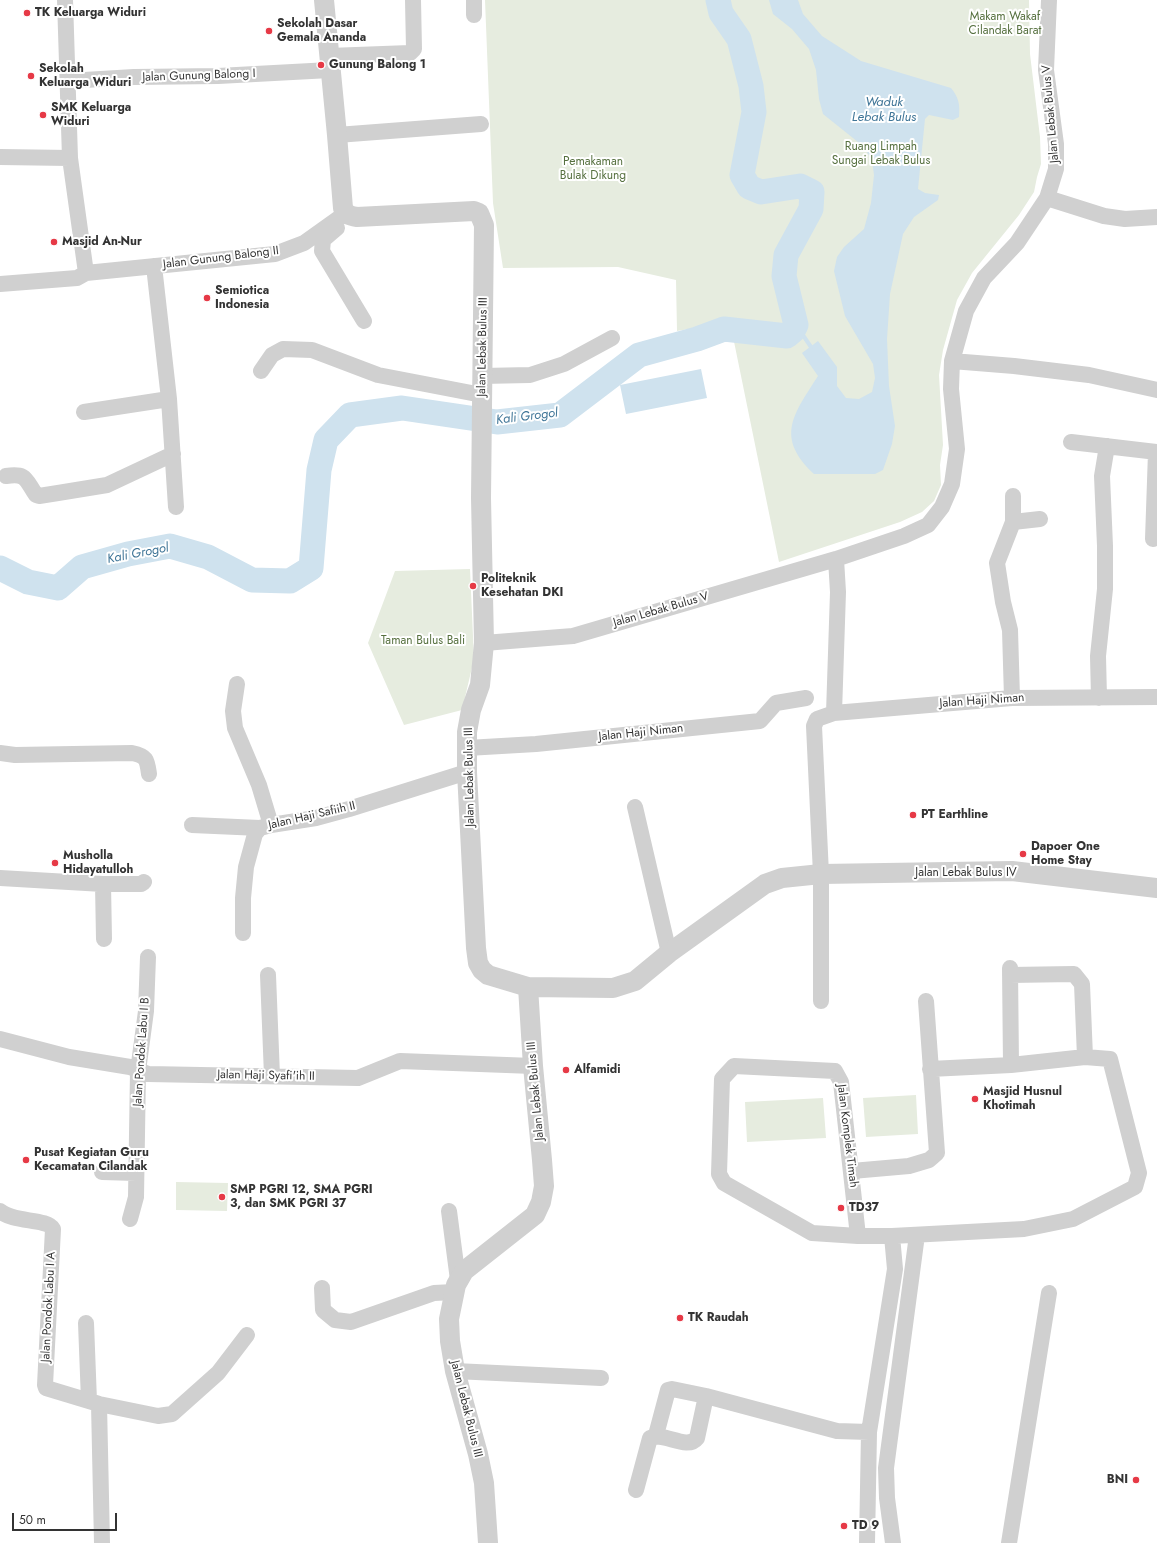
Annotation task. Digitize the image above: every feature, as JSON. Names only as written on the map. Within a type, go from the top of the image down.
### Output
[{"type":"street","points":[[65,0],[70,158],[86,273]]},
{"type":"street","points":[[324,0],[343,208],[348,214],[323,240],[322,251],[364,321]]},
{"type":"street","name":"Jalan Gunung Balong I","points":[[68,81],[134,77],[218,76],[410,53],[414,49],[413,0]]},
{"type":"street","name":"Jalan Lebak Bulus V","points":[[484,642],[573,636],[836,559],[904,536],[928,524],[942,507],[952,484],[957,450],[951,389],[952,361],[966,312],[984,278],[1017,243],[1047,198],[1056,169],[1056,144],[1046,70],[1049,0]]},
{"type":"street","points":[[337,135],[481,124]]},
{"type":"street","points":[[0,157],[70,158]]},
{"type":"street","points":[[1047,198],[1104,216],[1125,219],[1157,217]]},
{"type":"street","name":"Jalan Lebak Bulus III","points":[[348,214],[474,211],[479,213],[484,225],[481,506],[484,642],[480,685],[467,732],[476,956],[482,970],[488,975],[528,987],[533,1066],[544,1186],[541,1202],[535,1215],[464,1271],[456,1286],[449,1319],[450,1342],[455,1371],[478,1454],[484,1483],[488,1543]]},
{"type":"street","name":"Jalan Gunung Balong II","points":[[0,284],[77,278],[86,273],[275,254],[304,243],[348,214]]},
{"type":"street","points":[[154,266],[169,399],[176,507]]},
{"type":"street","points":[[261,371],[272,355],[283,349],[312,350],[378,375],[482,392],[564,364],[612,338]]},
{"type":"street","points":[[952,361],[1014,366],[1089,375],[1157,390]]},
{"type":"street","points":[[84,412],[169,399]]},
{"type":"street","points":[[1071,442],[1157,452],[1152,539]]},
{"type":"street","points":[[1099,698],[1098,656],[1104,589],[1105,546],[1102,476],[1107,446]]},
{"type":"street","points":[[6,476],[17,474],[23,476],[36,495],[39,496],[107,485],[173,454]]},
{"type":"street","points":[[1012,698],[1010,630],[1003,602],[998,563],[1013,522],[1013,496]]},
{"type":"street","points":[[1013,522],[1040,519]]},
{"type":"street","points":[[834,713],[838,592],[836,559]]},
{"type":"street","points":[[192,825],[265,827],[259,785],[234,728],[233,711],[237,684]]},
{"type":"street","name":"Jalan Haji Niman","points":[[821,874],[814,726],[817,719],[834,713],[1012,698],[1157,697]]},
{"type":"street","name":"Jalan Haji Niman","points":[[467,748],[536,744],[760,721],[776,703],[806,698]]},
{"type":"street","points":[[0,753],[16,755],[132,753],[141,755],[147,760],[149,774]]},
{"type":"street","name":"Jalan Haji Safiih II","points":[[243,933],[243,898],[246,867],[255,834],[265,827],[316,818],[468,772]]},
{"type":"street","points":[[635,807],[670,954]]},
{"type":"street","name":"Jalan Lebak Bulus IV","points":[[528,987],[613,988],[635,981],[765,884],[782,878],[821,874],[1012,871],[1157,888]]},
{"type":"street","points":[[821,874],[821,1001]]},
{"type":"street","points":[[0,878],[103,884],[138,884],[144,882]]},
{"type":"street","points":[[103,884],[104,939]]},
{"type":"street","name":"Jalan Pondok Labu I B","points":[[130,1219],[136,1197],[138,1071],[146,1011],[148,957]]},
{"type":"street","points":[[1011,1065],[1010,971],[1074,974],[1082,984],[1085,1057]]},
{"type":"street","points":[[268,975],[272,1076]]},
{"type":"street","points":[[852,1171],[909,1166],[929,1160],[937,1153],[926,1001]]},
{"type":"street","name":"Jalan Haji Syafi'ih II","points":[[0,1039],[69,1057],[130,1067],[148,1074],[358,1078],[400,1061],[533,1066]]},
{"type":"street","name":"Jalan Komplek Timah","points":[[858,1236],[841,1082],[835,1071],[734,1066],[722,1079],[719,1174],[724,1183],[812,1233],[858,1236],[892,1236],[1024,1229],[1073,1219],[1135,1187],[1139,1173],[1110,1059],[1085,1057],[1011,1065],[930,1069]]},
{"type":"street","points":[[102,1172],[136,1173]]},
{"type":"street","name":"Jalan Pondok Labu I A","points":[[0,1211],[6,1216],[48,1224],[53,1229],[45,1385],[49,1390],[94,1403],[158,1416],[172,1414],[218,1373],[247,1335]]},
{"type":"street","points":[[322,1288],[323,1310],[335,1320],[352,1322],[456,1286],[449,1211]]},
{"type":"street","points":[[893,1543],[887,1498],[886,1468],[916,1235]]},
{"type":"street","points":[[867,1543],[869,1432],[894,1269],[892,1236]]},
{"type":"street","points":[[894,1269],[912,1270]]},
{"type":"street","points":[[1009,1543],[1049,1293]]},
{"type":"street","points":[[86,1323],[94,1403],[102,1543]]},
{"type":"street","points":[[455,1371],[601,1378]]},
{"type":"street","points":[[656,1435],[668,1390],[672,1389],[706,1396],[836,1431],[869,1432]]},
{"type":"street","points":[[636,1490],[649,1439],[656,1435],[688,1443],[695,1441],[697,1438],[706,1396]]},
{"type":"green space","name":"Ruang Limpah Sungai Lebak Bulus","points":[[485,0],[1029,0],[1030,54],[1040,137],[1041,164],[1034,192],[1019,215],[972,273],[957,300],[943,350],[939,375],[943,445],[940,465],[941,485],[934,501],[922,512],[900,522],[779,562],[730,322],[677,331],[676,280],[618,267],[503,268],[493,203]]},
{"type":"green space","name":"Taman Bulus Bali","points":[[470,569],[474,659],[462,710],[404,725],[368,643],[395,571]]},
{"type":"green space","points":[[916,1095],[918,1134],[866,1137],[863,1098]]},
{"type":"green space","points":[[823,1098],[826,1138],[747,1142],[745,1102]]},
{"type":"green space","points":[[176,1182],[228,1183],[227,1211],[176,1210]]},
{"type":"water","name":"Waduk Lebak Bulus","points":[[769,0],[798,0],[803,14],[822,36],[861,61],[951,88],[958,101],[959,117],[953,120],[929,115],[925,119],[918,189],[925,193],[939,195],[938,200],[914,217],[903,234],[890,294],[887,339],[889,386],[895,426],[892,444],[883,470],[875,474],[814,474],[802,461],[795,449],[792,437],[792,426],[795,414],[818,376],[802,353],[818,341],[837,367],[837,386],[846,398],[859,399],[872,392],[875,378],[873,364],[845,316],[834,271],[837,257],[844,247],[864,229],[871,203],[874,175],[872,160],[863,146],[823,114],[819,99],[816,70],[809,49],[792,29],[773,14]]},
{"type":"water","points":[[701,369],[707,398],[626,414],[620,385]]},
{"type":"waterway","name":"Kali Grogol","points":[[0,568],[28,582],[58,588],[82,567],[128,554],[170,546],[208,557],[252,580],[290,581],[311,568],[319,470],[326,440],[350,415],[402,408],[497,422],[560,415],[639,355],[697,339],[724,329],[787,336],[793,331],[796,325],[784,276],[786,255],[811,209],[812,192],[800,186],[761,192],[749,187],[742,175],[754,112],[751,86],[739,39],[721,13],[718,0]]},
{"type":"waterway","points":[[796,325],[811,347]]},
{"type":"place","name":"TK Keluarga Widuri","points":[[27,13]]},
{"type":"place","name":"Sekolah Dasar Gemala Ananda","points":[[269,31]]},
{"type":"place","name":"Gunung Balong 1","points":[[321,65]]},
{"type":"place","name":"Sekolah Keluarga Widuri","points":[[31,76]]},
{"type":"place","name":"SMK Keluarga Widuri","points":[[43,115]]},
{"type":"place","name":"Masjid An-Nur","points":[[54,242]]},
{"type":"place","name":"Semiotica Indonesia","points":[[207,298]]},
{"type":"place","name":"Politeknik Kesehatan DKI","points":[[473,586]]},
{"type":"place","name":"PT Earthline","points":[[913,815]]},
{"type":"place","name":"Dapoer One Home Stay","points":[[1023,854]]},
{"type":"place","name":"Musholla Hidayatulloh","points":[[55,863]]},
{"type":"place","name":"Alfamidi","points":[[566,1070]]},
{"type":"place","name":"Masjid Husnul Khotimah","points":[[975,1099]]},
{"type":"place","name":"Pusat Kegiatan Guru Kecamatan Cilandak","points":[[26,1160]]},
{"type":"place","name":"SMP PGRI 12, SMA PGRI 3, dan SMK PGRI 37","points":[[222,1197]]},
{"type":"place","name":"TD37","points":[[841,1208]]},
{"type":"place","name":"TK Raudah","points":[[680,1318]]},
{"type":"place","name":"BNI","points":[[1136,1480]]},
{"type":"place","name":"TD 9","points":[[844,1526]]},
{"type":"park label","name":"Makam Wakaf Cilandak Barat","points":[[1005,24]]},
{"type":"park label","name":"Pemakaman Bulak Dikung","points":[[593,169]]}]
